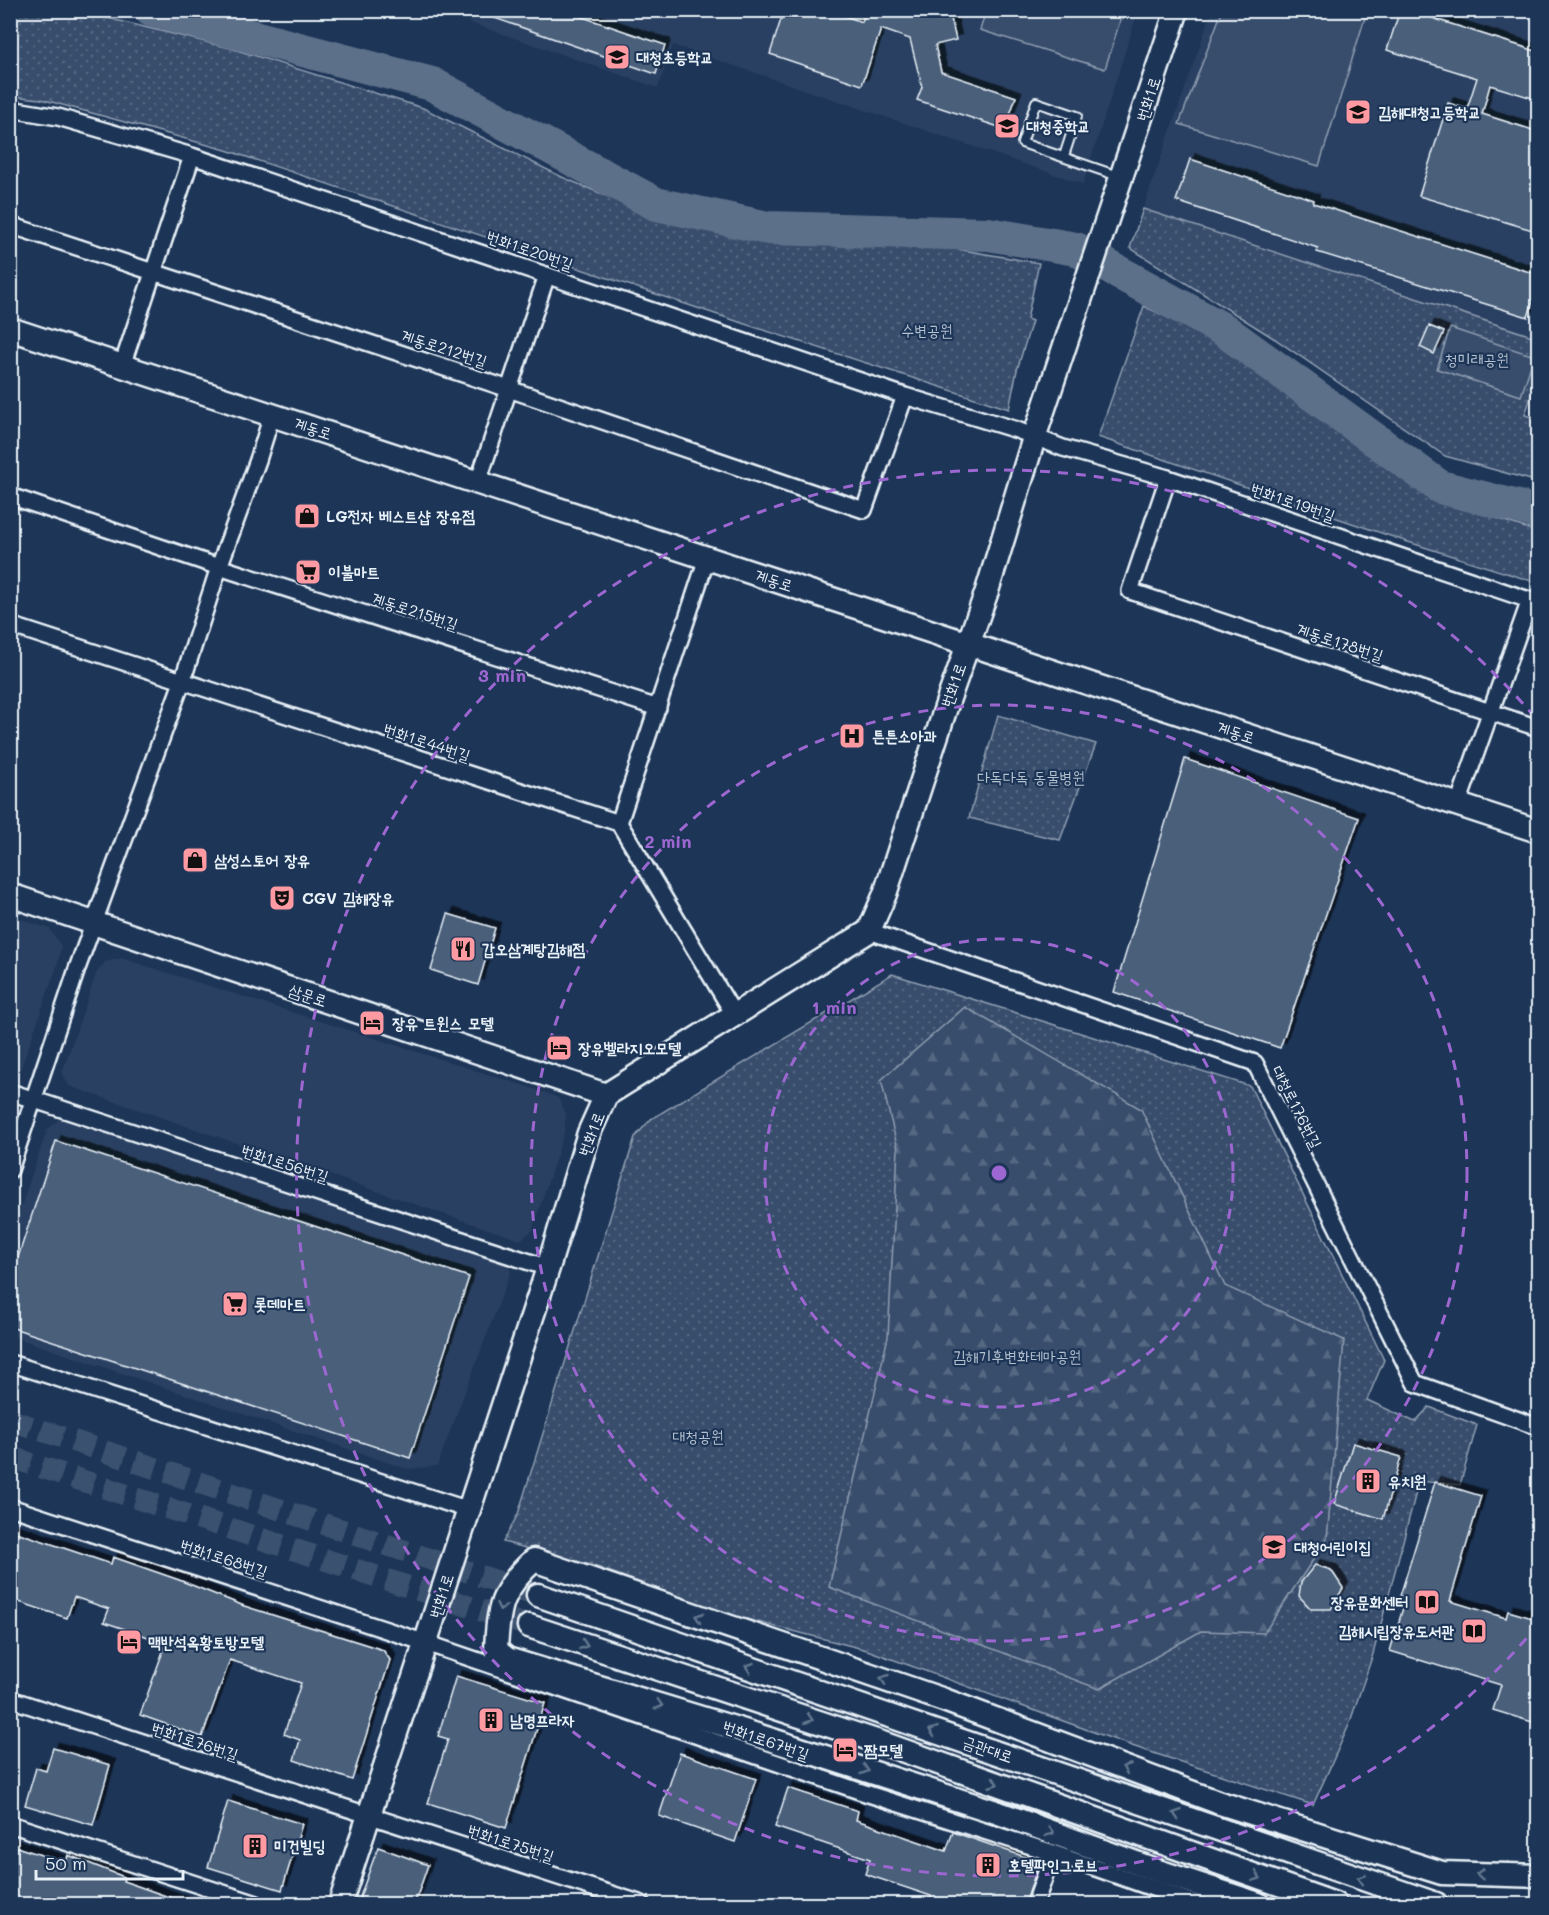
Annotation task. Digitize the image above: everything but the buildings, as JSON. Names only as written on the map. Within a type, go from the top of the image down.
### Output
[{"type":"street","name":"번화1로","points":[[340,1905],[548,1268],[589,1133],[606,1095],[869,931],[885,894],[987,591],[1034,438],[1177,10]]},
{"type":"street","name":"번화1로20번길","points":[[10,109],[58,117],[192,156],[905,396],[1017,430],[1034,438]]},
{"type":"street","points":[[122,366],[192,156]]},
{"type":"street","name":"계동로212번길","points":[[10,225],[509,389],[864,510],[905,396]]},
{"type":"street","points":[[478,483],[547,275]]},
{"type":"street","name":"계동로","points":[[10,329],[1539,831]]},
{"type":"street","points":[[10,1170],[78,966],[182,681],[272,415]]},
{"type":"street","name":"번화1로19번길","points":[[1034,438],[1168,478],[1534,602]]},
{"type":"street","name":"계동로178번길","points":[[1168,478],[1130,591],[1539,728]]},
{"type":"street","name":"계동로215번길","points":[[10,496],[219,567],[658,708]]},
{"type":"street","points":[[707,558],[620,823],[735,1016]]},
{"type":"street","points":[[1458,804],[1490,711],[1534,602]]},
{"type":"street","name":"번화1로44번길","points":[[10,625],[620,823]]},
{"type":"street","name":"삼문로","points":[[10,895],[606,1095]]},
{"type":"street","name":"대청로176번길","points":[[869,931],[1255,1062],[1416,1383],[1539,1428]]},
{"type":"street","name":"번화1로56번길","points":[[10,1092],[548,1268]]},
{"type":"street","points":[[10,1363],[469,1510]]},
{"type":"street","name":"번화1로68번길","points":[[10,1507],[426,1643]]},
{"type":"street","points":[[1258,1905],[996,1812],[507,1659],[496,1650],[497,1627],[503,1597],[520,1573],[534,1560],[944,1700],[1221,1803],[1442,1873],[1539,1876]]},
{"type":"street","name":"금관대로","points":[[538,1595],[1436,1905]]},
{"type":"street","name":"금관대로","points":[[529,1626],[882,1743],[1335,1905]]},
{"type":"street","name":"번화1로67번길","points":[[426,1643],[850,1789],[1053,1853],[1198,1905]]},
{"type":"street","name":"번화1로76번길","points":[[10,1699],[369,1817]]},
{"type":"street","points":[[1078,1780],[1221,1803]]},
{"type":"street","name":"번화1로75번길","points":[[369,1817],[642,1905]]},
{"type":"street","points":[[1090,1817],[1272,1905]]},
{"type":"street","points":[[10,1824],[257,1905]]},
{"type":"street","points":[[1035,1905],[1053,1853]]},
{"type":"lane","points":[[1064,156],[1077,116],[1036,102],[1022,143],[1064,156],[1121,182]]},
{"type":"shaded area","name":"대청중학교","points":[[434,10],[1138,11],[1083,184],[673,45],[658,88]]},
{"type":"shaded area","name":"김해대청고등학교","points":[[1526,10],[1538,15],[1538,338],[1143,209],[1212,11]]},
{"type":"shaded area","points":[[11,916],[50,929],[61,946],[58,963],[20,1071],[11,1078]]},
{"type":"shaded area","points":[[121,958],[558,1098],[566,1113],[564,1133],[532,1231],[520,1240],[69,1086],[62,1073],[96,974],[105,962]]},
{"type":"shaded area","name":"롯데마트","points":[[61,1117],[251,1175],[498,1256],[511,1271],[437,1466],[407,1469],[11,1336],[11,1236],[47,1130]]},
{"type":"green space","name":"수변공원","points":[[11,10],[79,11],[230,48],[423,108],[562,177],[668,222],[746,233],[927,244],[1039,263],[1027,319],[1032,321],[1017,370],[1009,409],[751,326],[226,150],[41,99],[11,96]]},
{"type":"green space","points":[[986,10],[1123,11],[1105,69],[980,30]]},
{"type":"green space","points":[[1222,11],[1367,11],[1319,166],[1179,124]]},
{"type":"green space","name":"청미래공원","points":[[1143,209],[1538,338],[1538,375],[1525,415],[1538,419],[1538,482],[1445,456],[1275,339],[1130,248]]},
{"type":"green space","points":[[1144,306],[1221,344],[1429,496],[1538,532],[1538,583],[1405,541],[1098,437]]},
{"type":"green space","name":"청미래공원","points":[[1450,328],[1534,356],[1521,396],[1437,369]]},
{"type":"green space","name":"다독다독 동물병원","points":[[998,715],[1096,744],[1060,840],[969,818]]},
{"type":"green space","name":"김해기후변화테마공원","points":[[892,974],[1250,1086],[1384,1360],[1367,1400],[1415,1422],[1429,1407],[1477,1425],[1460,1485],[1419,1481],[1373,1654],[1349,1725],[1313,1805],[1135,1747],[867,1650],[731,1615],[591,1565],[503,1542],[518,1514],[635,1137],[651,1119]]},
{"type":"green space","points":[[965,1007],[1141,1109],[1225,1286],[1344,1340],[1327,1539],[1264,1633],[1201,1631],[1099,1689],[829,1587],[888,1337],[898,1149],[881,1080]]},
{"type":"waterway","points":[[151,10],[432,84],[656,204],[768,228],[988,234],[1076,249],[1224,330],[1440,487],[1538,512]]},
{"type":"tunnel","points":[[10,1420],[538,1595]]},
{"type":"tunnel","points":[[10,1457],[529,1626]]},
{"type":"place","name":"대청초등학교","points":[[617,57]]},
{"type":"place","name":"김해대청고등학교","points":[[1358,112]]},
{"type":"place","name":"대청중학교","points":[[1007,126]]},
{"type":"place","name":"LG전자 베스트샵 장유점","points":[[307,516]]},
{"type":"place","name":"이불마트","points":[[308,572]]},
{"type":"place","name":"튼튼소아과","points":[[852,736]]},
{"type":"place","name":"삼성스토어 장유","points":[[195,860]]},
{"type":"place","name":"CGV 김해장유","points":[[282,898]]},
{"type":"place","name":"갑오삼계탕김해점","points":[[463,949]]},
{"type":"place","name":"장유 트윈스 모텔","points":[[372,1023]]},
{"type":"place","name":"장유벨라지오모텔","points":[[559,1048]]},
{"type":"place","name":"롯데마트","points":[[235,1304]]},
{"type":"place","name":"유치원","points":[[1368,1481]]},
{"type":"place","name":"대청어린이집","points":[[1274,1547]]},
{"type":"place","name":"장유문화센터","points":[[1427,1602]]},
{"type":"place","name":"김해시립장유도서관","points":[[1474,1631]]},
{"type":"place","name":"맥반석옥황토방모텔","points":[[129,1642]]},
{"type":"place","name":"남명프라자","points":[[491,1720]]},
{"type":"place","name":"짬모텔","points":[[845,1750]]},
{"type":"place","name":"미건빌딩","points":[[255,1846]]},
{"type":"place","name":"호텔파인그로브","points":[[988,1865]]},
{"type":"park label","name":"대청공원","points":[[698,1436]]}]
